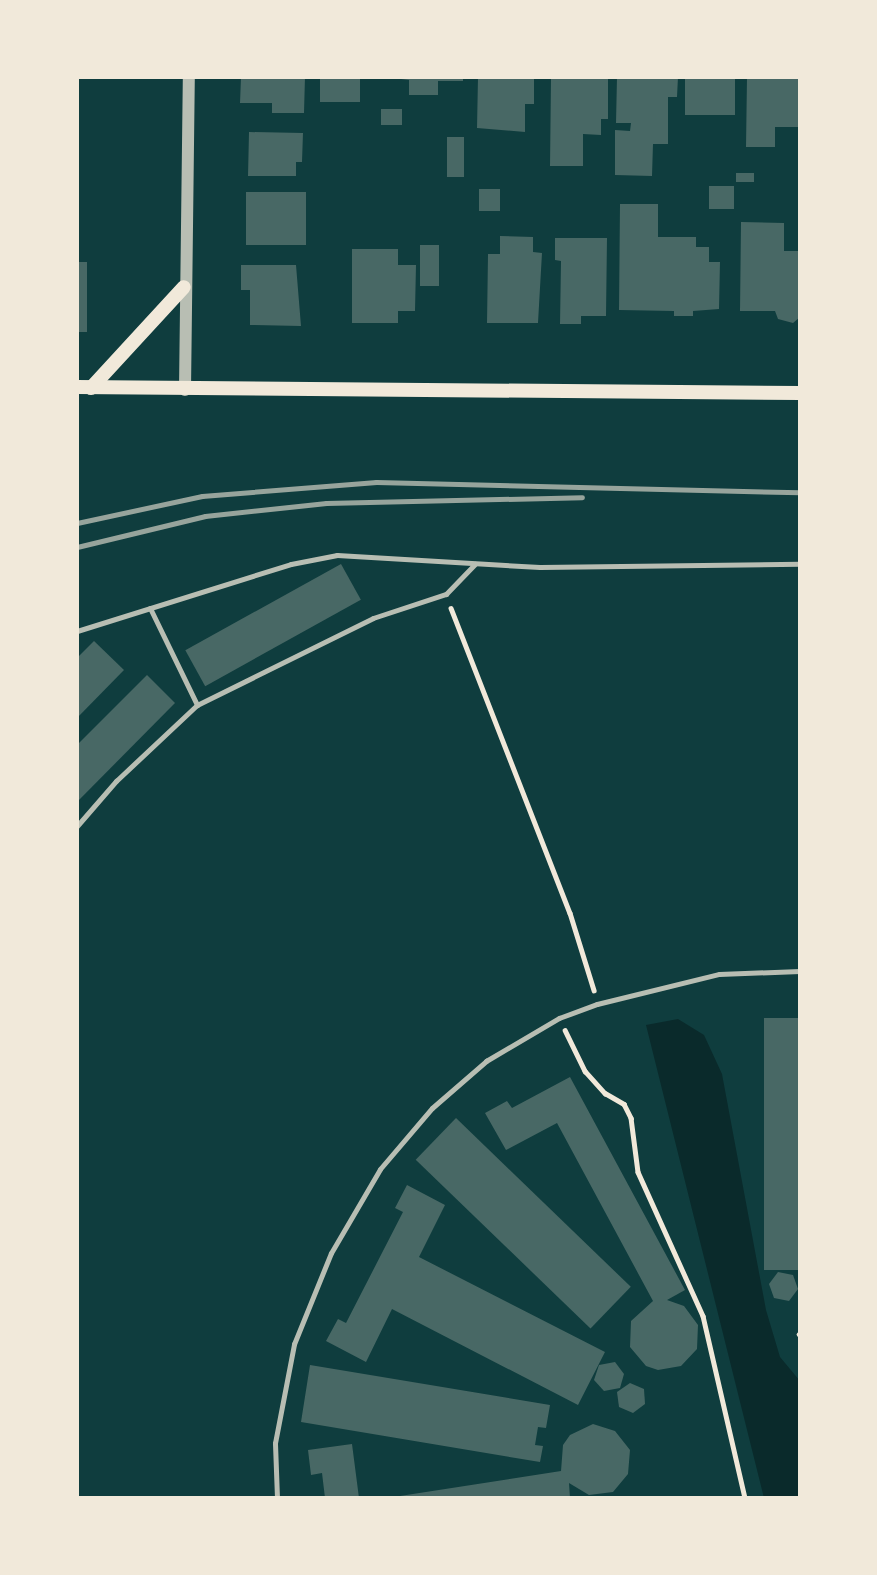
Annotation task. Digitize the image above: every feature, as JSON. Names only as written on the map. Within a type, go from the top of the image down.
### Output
[{"type":"main road","points":[[84,388],[118,356],[135,346],[184,287]]},
{"type":"main road","points":[[84,388],[800,393]]},
{"type":"street","points":[[185,390],[184,287],[189,77]]},
{"type":"lane","points":[[77,631],[290,564],[337,555],[475,564],[800,564]]},
{"type":"lane","points":[[77,826],[116,781],[197,705],[373,618],[446,594],[475,564]]},
{"type":"lane","points":[[150,608],[197,705]]},
{"type":"lane","points":[[277,1498],[275,1443],[294,1344],[338,1241],[380,1170],[432,1108],[486,1061],[559,1018],[597,1004],[719,974],[800,971]]},
{"type":"path","points":[[446,594],[570,913],[597,1004]]},
{"type":"path","points":[[559,1018],[585,1071],[605,1093],[624,1104],[631,1118],[638,1172],[704,1316],[745,1498]]},
{"type":"water","points":[[678,1019],[704,1035],[722,1074],[766,1310],[780,1357],[800,1381],[800,1498],[764,1498],[646,1025]]},
{"type":"building","points":[[241,77],[305,77],[304,113],[272,113],[272,103],[240,103]]},
{"type":"building","points":[[320,77],[360,77],[360,102],[320,102]]},
{"type":"building","points":[[385,77],[463,77],[463,81],[438,81],[438,95],[409,95],[409,80]]},
{"type":"building","points":[[478,77],[534,77],[534,104],[525,104],[525,132],[477,128]]},
{"type":"building","points":[[551,77],[608,77],[608,119],[601,119],[601,135],[583,134],[583,166],[550,166]]},
{"type":"building","points":[[617,77],[678,77],[677,97],[668,97],[668,144],[653,144],[652,176],[615,175],[615,130],[630,131],[631,123],[616,123]]},
{"type":"building","points":[[685,77],[735,77],[735,115],[685,115]]},
{"type":"building","points":[[747,77],[800,77],[800,127],[775,127],[775,147],[746,147]]},
{"type":"building","points":[[381,109],[402,109],[402,125],[381,125]]},
{"type":"building","points":[[249,132],[303,133],[302,162],[296,162],[296,176],[248,176]]},
{"type":"building","points":[[447,137],[464,137],[464,177],[447,177]]},
{"type":"building","points":[[736,173],[754,173],[754,182],[736,182]]},
{"type":"building","points":[[709,186],[734,186],[734,209],[709,209]]},
{"type":"building","points":[[479,189],[500,189],[500,211],[479,211]]},
{"type":"building","points":[[246,192],[306,192],[306,245],[246,245]]},
{"type":"building","points":[[620,204],[658,204],[658,237],[696,237],[696,247],[709,247],[709,262],[720,262],[719,309],[693,311],[693,316],[674,316],[674,311],[619,310]]},
{"type":"building","points":[[741,222],[784,223],[784,251],[800,251],[800,317],[793,323],[778,319],[775,311],[740,311]]},
{"type":"building","points":[[500,236],[533,237],[533,252],[542,253],[538,323],[487,323],[488,254],[500,254]]},
{"type":"building","points":[[555,238],[607,238],[606,316],[581,316],[581,324],[560,324],[561,261],[555,260]]},
{"type":"building","points":[[420,245],[439,245],[439,286],[420,286]]},
{"type":"building","points":[[352,249],[398,249],[398,265],[416,265],[415,311],[398,311],[398,323],[352,323]]},
{"type":"building","points":[[77,262],[87,262],[87,332],[77,332]]},
{"type":"building","points":[[241,265],[296,265],[301,326],[250,325],[250,290],[241,290]]},
{"type":"building","points":[[341,564],[361,600],[205,686],[185,650]]},
{"type":"building","points":[[94,641],[124,670],[77,718],[77,658]]},
{"type":"building","points":[[147,675],[175,703],[77,802],[77,745]]},
{"type":"building","points":[[764,1018],[800,1018],[800,1270],[764,1270]]},
{"type":"building","points":[[570,1077],[685,1290],[667,1300],[684,1306],[698,1325],[697,1349],[681,1366],[658,1370],[646,1366],[630,1347],[631,1321],[653,1301],[557,1123],[506,1150],[485,1113],[507,1101],[512,1108]]},
{"type":"building","points":[[456,1118],[631,1287],[591,1329],[416,1160]]},
{"type":"building","points":[[407,1185],[445,1205],[419,1257],[605,1352],[578,1405],[392,1309],[366,1362],[326,1341],[338,1319],[346,1323],[403,1212],[395,1208]]},
{"type":"building","points":[[778,1272],[793,1275],[798,1289],[789,1301],[774,1298],[769,1284]]},
{"type":"building","points":[[615,1362],[624,1374],[620,1388],[604,1391],[594,1380],[599,1365]]},
{"type":"building","points":[[310,1365],[550,1405],[546,1428],[538,1427],[535,1445],[543,1446],[540,1462],[301,1422]]},
{"type":"building","points":[[630,1383],[644,1389],[645,1404],[633,1413],[619,1407],[617,1392]]},
{"type":"building","points":[[593,1424],[615,1431],[630,1450],[628,1474],[613,1492],[589,1495],[569,1483],[570,1498],[387,1498],[561,1471],[563,1445],[570,1435]]},
{"type":"building","points":[[352,1444],[359,1498],[325,1498],[322,1473],[311,1475],[308,1450]]},
{"type":"railway","points":[[77,523],[202,496],[376,482],[800,492]]},
{"type":"railway","points":[[77,547],[205,516],[326,503],[582,497]]}]
